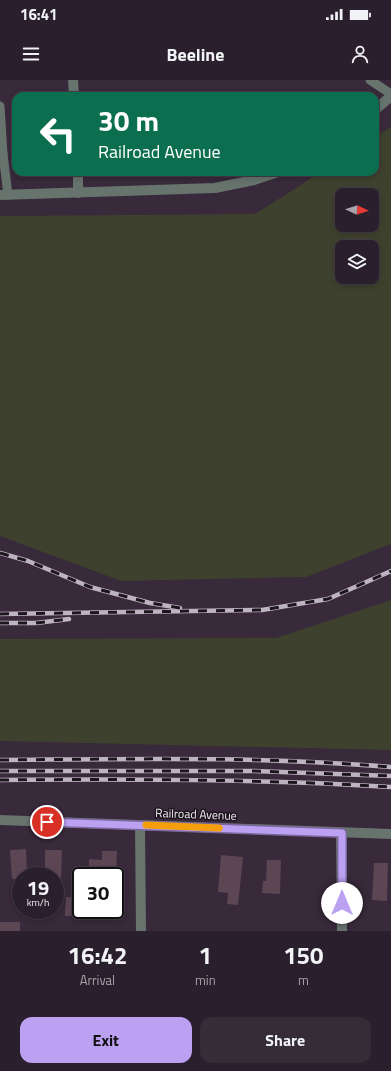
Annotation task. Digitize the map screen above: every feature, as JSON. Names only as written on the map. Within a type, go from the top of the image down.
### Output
[{"type":"street","points":[[73,80],[74,92]]},
{"type":"street","points":[[379,106],[391,95]]},
{"type":"street","points":[[78,176],[78,192]]},
{"type":"street","points":[[4,195],[215,188],[266,176]]},
{"type":"street","name":"Railroad Avenue","points":[[0,820],[391,834]]},
{"type":"street","points":[[140,825],[141,931]]},
{"type":"street","points":[[342,833],[342,931]]},
{"type":"lane","points":[[370,80],[391,95]]},
{"type":"lane","points":[[0,106],[4,195]]},
{"type":"green space","points":[[391,127],[391,544],[306,577],[121,581],[0,536],[0,216],[255,214],[315,176],[379,176],[379,134]]},
{"type":"green space","points":[[391,600],[391,750],[0,741],[0,639],[276,638]]},
{"type":"building","points":[[26,849],[27,867],[12,867],[12,879],[10,850]]},
{"type":"building","points":[[45,850],[62,850],[61,867],[45,867]]},
{"type":"building","points":[[102,851],[117,851],[116,867],[89,867],[89,859],[102,860]]},
{"type":"building","points":[[221,855],[243,857],[238,905],[227,904],[228,893],[218,892]]},
{"type":"building","points":[[267,860],[281,860],[280,894],[262,893],[263,881],[266,881]]},
{"type":"building","points":[[374,863],[388,863],[387,901],[372,900]]},
{"type":"building","points":[[66,897],[72,897],[72,916],[65,916]]},
{"type":"building","points":[[0,922],[20,922],[20,931],[0,931]]},
{"type":"railway","points":[[0,553],[28,561],[90,587],[150,603],[180,608]]},
{"type":"railway","points":[[0,614],[262,610],[328,599],[391,571]]},
{"type":"railway","points":[[0,623],[36,623],[69,619]]},
{"type":"railway","points":[[0,760],[244,760],[293,761],[391,767]]},
{"type":"railway","points":[[0,771],[254,771],[391,776]]},
{"type":"railway","points":[[0,780],[196,780],[293,782],[391,787]]},
{"type":"slow traffic","points":[[146,825],[219,828]]},
{"type":"route","points":[[47,822],[342,833],[342,903]]}]
